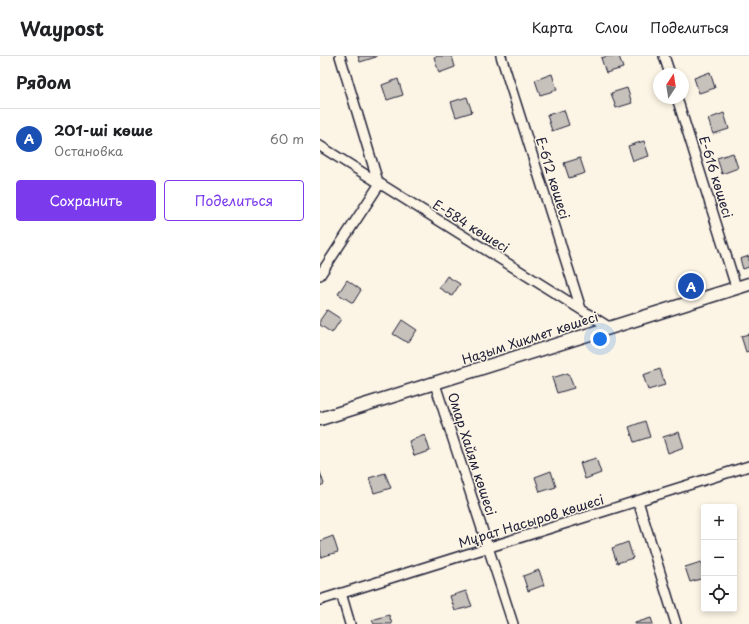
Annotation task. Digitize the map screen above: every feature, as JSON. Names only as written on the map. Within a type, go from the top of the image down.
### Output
[{"type":"street","points":[[320,275],[379,185],[340,56]]},
{"type":"street","name":"Е-612 көшесі","points":[[501,56],[580,309]]},
{"type":"street","points":[[664,56],[668,68]]},
{"type":"street","name":"Е-616 көшесі","points":[[679,104],[736,287]]},
{"type":"street","name":"Е-584 көшесі","points":[[320,146],[379,185],[609,327]]},
{"type":"street","name":"Назым Хикмет көшесі","points":[[320,419],[749,284]]},
{"type":"street","name":"Омар Хайям көшесі","points":[[435,384],[489,547],[512,624]]},
{"type":"street","name":"Мұрат Насыров көшесі","points":[[320,600],[749,466]]},
{"type":"street","points":[[638,501],[676,624]]},
{"type":"street","points":[[341,593],[350,624]]},
{"type":"building","points":[[358,56],[376,56],[376,57],[360,62]]},
{"type":"building","points":[[452,56],[455,67],[439,73],[434,57]]},
{"type":"building","points":[[608,56],[619,56],[623,68],[606,73],[601,58]]},
{"type":"building","points":[[710,72],[715,88],[699,93],[694,78]]},
{"type":"building","points":[[552,74],[557,90],[540,95],[535,80]]},
{"type":"building","points":[[398,79],[403,95],[387,100],[382,85]]},
{"type":"building","points":[[627,88],[632,103],[616,108],[611,93]]},
{"type":"building","points":[[467,97],[472,112],[456,117],[451,102]]},
{"type":"building","points":[[564,110],[569,125],[552,131],[547,115]]},
{"type":"building","points":[[724,113],[729,129],[713,134],[708,119]]},
{"type":"building","points":[[644,141],[649,156],[633,161],[628,146]]},
{"type":"building","points":[[733,153],[738,168],[722,174],[717,158]]},
{"type":"building","points":[[580,158],[585,173],[569,178],[564,163]]},
{"type":"building","points":[[749,256],[749,267],[743,269],[740,259]]},
{"type":"building","points":[[447,276],[460,284],[452,296],[439,288]]},
{"type":"building","points":[[347,280],[361,290],[353,303],[338,294]]},
{"type":"building","points":[[327,310],[341,319],[332,333],[320,325],[320,320]]},
{"type":"building","points":[[402,320],[417,330],[408,343],[393,334]]},
{"type":"building","points":[[749,334],[749,351],[746,352],[741,336]]},
{"type":"building","points":[[660,369],[665,385],[648,390],[643,375]]},
{"type":"building","points":[[568,373],[574,388],[557,393],[552,378]]},
{"type":"building","points":[[645,421],[650,437],[634,442],[629,427]]},
{"type":"building","points":[[679,432],[684,447],[668,453],[663,437]]},
{"type":"building","points":[[425,435],[430,451],[414,456],[409,441]]},
{"type":"building","points":[[596,458],[601,473],[585,479],[580,463]]},
{"type":"building","points":[[551,471],[556,487],[540,492],[535,477]]},
{"type":"building","points":[[320,472],[324,484],[320,486]]},
{"type":"building","points":[[385,473],[391,488],[374,493],[369,478]]},
{"type":"building","points":[[333,536],[338,552],[321,557],[320,541]]},
{"type":"building","points":[[628,542],[633,558],[617,563],[612,548]]},
{"type":"building","points":[[701,562],[701,579],[690,582],[685,567]]},
{"type":"building","points":[[539,570],[544,585],[528,591],[523,576]]},
{"type":"building","points":[[466,591],[472,606],[455,611],[450,596]]},
{"type":"building","points":[[389,615],[392,624],[374,624],[372,620]]},
{"type":"building","points":[[651,618],[653,624],[635,624],[635,623]]},
{"type":"place","name":"201-ші көше","points":[[691,286]]}]
